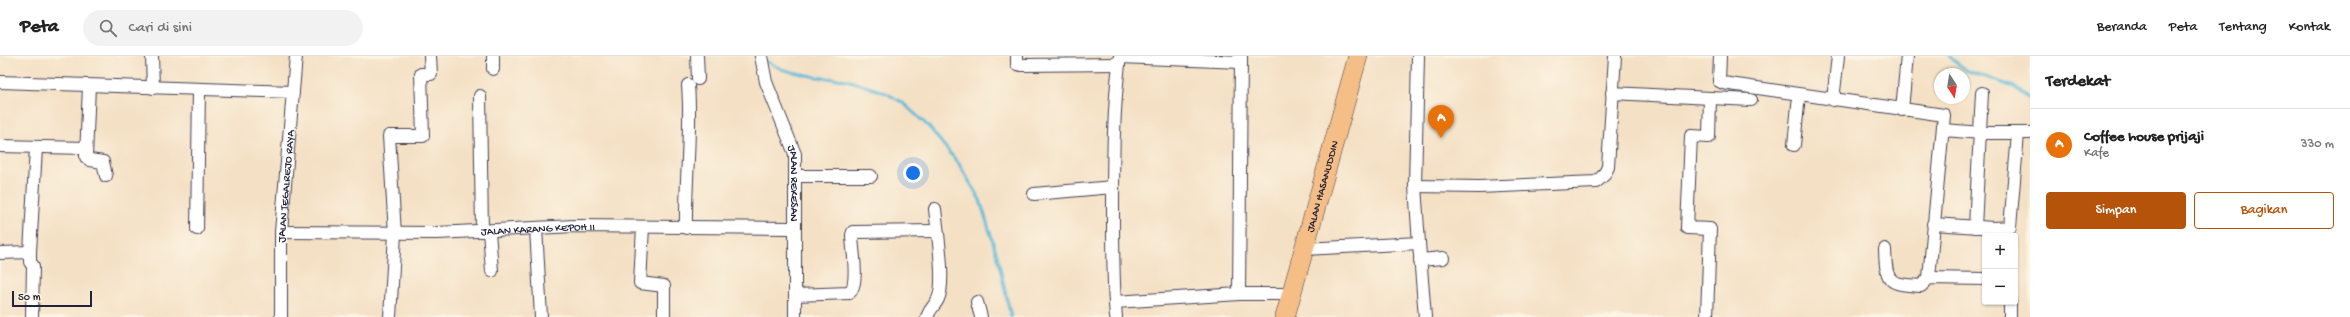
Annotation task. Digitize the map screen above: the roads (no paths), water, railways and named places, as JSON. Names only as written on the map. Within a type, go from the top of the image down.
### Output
[{"type":"main road","name":"JALAN HASANUDDIN","points":[[1285,317],[1358,56]]},
{"type":"street","points":[[152,56],[153,88]]},
{"type":"street","name":"JALAN TEGALREJO RAYA","points":[[281,317],[282,232],[296,56]]},
{"type":"street","points":[[390,317],[395,234],[389,136],[423,136],[421,74],[431,74],[430,56]]},
{"type":"street","points":[[493,56],[493,69]]},
{"type":"street","points":[[686,228],[687,157],[693,82],[697,56]]},
{"type":"street","points":[[1016,56],[1017,64],[1021,65],[1120,59],[1241,59],[1239,294]]},
{"type":"street","points":[[1418,56],[1415,186],[1425,317]]},
{"type":"street","points":[[1415,186],[1479,186],[1596,182],[1604,175],[1608,167],[1615,56]]},
{"type":"street","points":[[1720,56],[1719,81],[1799,95],[1944,115],[1929,278],[1921,286],[1893,283],[1889,280],[1886,270],[1886,249]]},
{"type":"street","points":[[1833,100],[1838,56]]},
{"type":"street","points":[[1902,110],[1906,56]]},
{"type":"street","points":[[1116,317],[1113,187],[1116,86],[1120,59]]},
{"type":"street","name":"JALAN REKESAN","points":[[762,60],[766,82],[795,154],[795,317]]},
{"type":"street","points":[[0,82],[199,90],[293,92]]},
{"type":"street","points":[[88,86],[87,160],[103,162],[105,164],[106,176]]},
{"type":"street","points":[[197,229],[199,90]]},
{"type":"street","points":[[1975,227],[1982,133],[1982,93]]},
{"type":"street","points":[[1612,94],[1751,100]]},
{"type":"street","points":[[1794,145],[1799,95]]},
{"type":"street","points":[[480,96],[486,231],[492,272]]},
{"type":"street","points":[[1707,317],[1710,229],[1687,228],[1691,136],[1709,137],[1710,98]]},
{"type":"street","points":[[1933,224],[1975,227],[1994,232],[2010,227],[2024,134],[1943,130]]},
{"type":"street","points":[[0,146],[86,148]]},
{"type":"street","points":[[32,317],[33,266],[30,262],[30,252],[36,148]]},
{"type":"street","points":[[796,176],[871,176]]},
{"type":"street","points":[[1034,194],[1113,187]]},
{"type":"street","points":[[927,317],[930,308],[938,300],[940,292],[941,269],[935,209]]},
{"type":"street","points":[[643,227],[640,283],[664,286],[664,317]]},
{"type":"street","points":[[536,228],[541,317]]},
{"type":"street","name":"JALAN KARANG KEPOH II","points":[[282,232],[395,234],[536,228],[794,228]]},
{"type":"street","points":[[795,295],[849,293],[853,290],[855,277],[853,232],[937,231]]},
{"type":"street","points":[[1304,249],[1419,243]]},
{"type":"street","points":[[0,253],[30,252]]},
{"type":"street","points":[[1420,260],[1443,258]]},
{"type":"street","points":[[1929,278],[1982,279]]},
{"type":"street","points":[[1115,302],[1239,294],[1291,294]]},
{"type":"street","points":[[977,302],[980,317]]},
{"type":"street","points":[[2010,305],[2010,317]]},
{"type":"waterway","points":[[1949,56],[1965,70],[2014,87],[2030,100]]},
{"type":"waterway","points":[[765,61],[784,70],[816,77],[847,80],[886,93],[903,103],[928,126],[959,164],[980,200],[997,255],[1011,317]]},
{"type":"place","name":"Coffee house prijaji","points":[[1441,138]]}]
